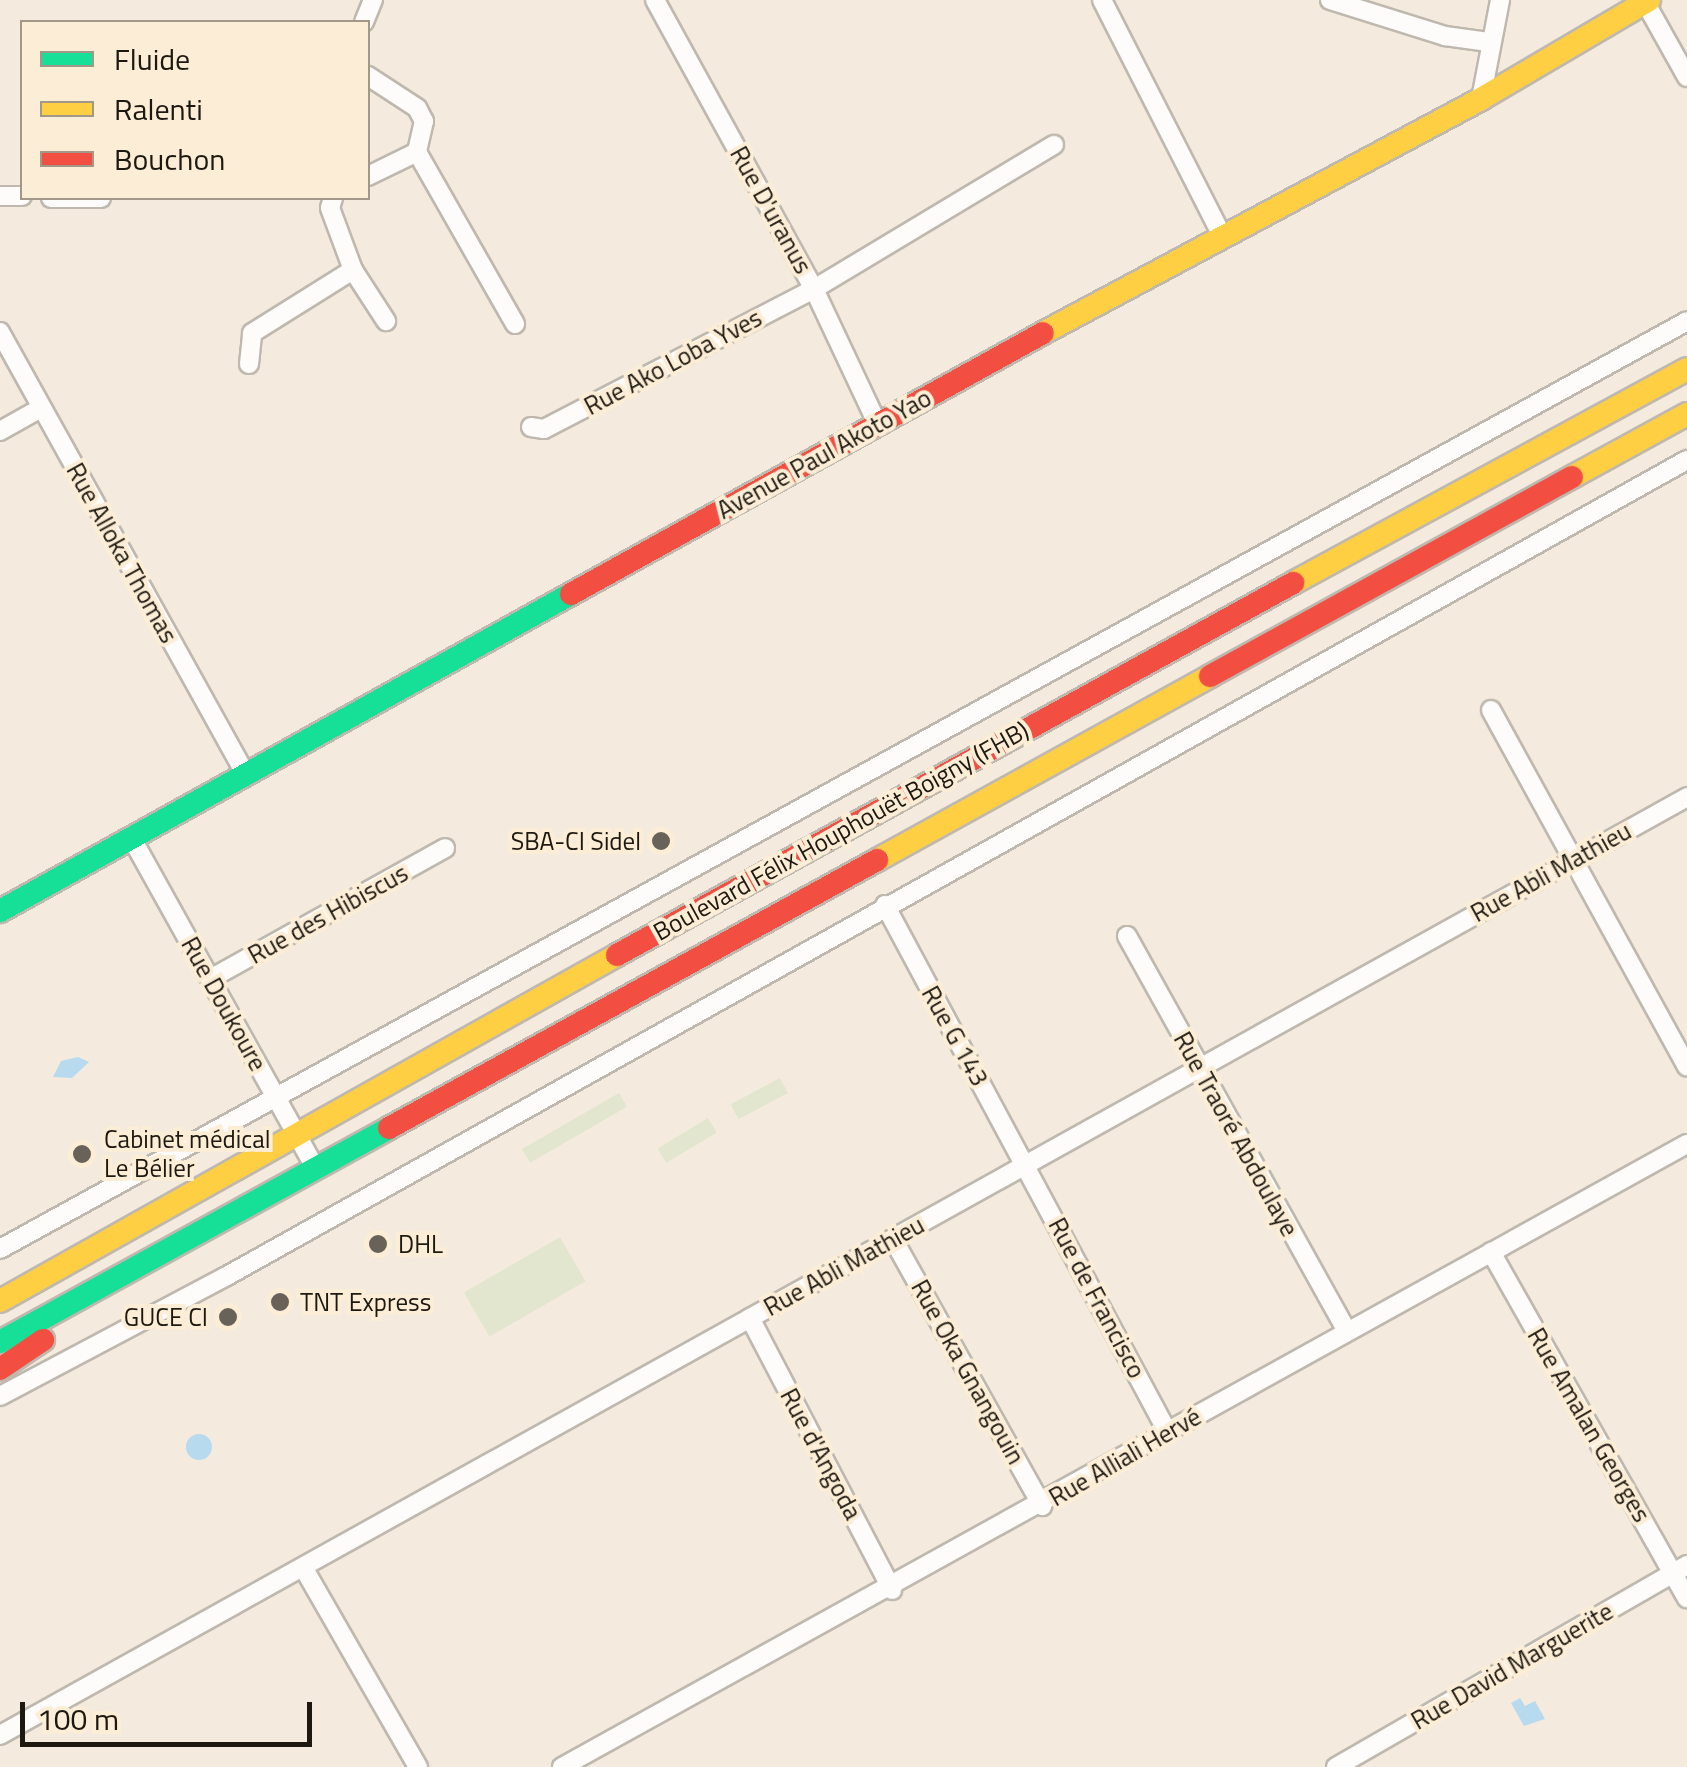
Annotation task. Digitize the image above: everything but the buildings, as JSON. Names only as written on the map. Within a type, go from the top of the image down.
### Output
[{"type":"main road","name":"Avenue Paul Akoto Yao","points":[[0,911],[1221,234],[1481,99],[1647,1]]},
{"type":"main road","name":"Boulevard Félix Houphouët Boigny (FHB)","points":[[0,1301],[858,820],[1687,369]]},
{"type":"main road","name":"Boulevard Félix Houphouët Boigny (FHB)","points":[[0,1342],[1687,414]]},
{"type":"main road","points":[[0,1282],[218,1181]]},
{"type":"main road","points":[[0,1368],[126,1276]]},
{"type":"street","name":"Rue D'uranus","points":[[655,0],[814,289],[878,426]]},
{"type":"street","points":[[1102,0],[1221,234]]},
{"type":"street","points":[[1330,0],[1445,36],[1489,42]]},
{"type":"street","points":[[1481,99],[1500,0]]},
{"type":"street","points":[[1647,1],[1687,76]]},
{"type":"street","points":[[370,77],[417,108],[424,121],[417,152],[515,324]]},
{"type":"street","name":"Rue Ako Loba Yves","points":[[531,427],[544,429],[814,289],[1054,145]]},
{"type":"street","points":[[370,175],[417,152]]},
{"type":"street","points":[[332,200],[330,208],[353,270],[386,322]]},
{"type":"street","points":[[249,364],[252,332],[353,270]]},
{"type":"street","points":[[0,1249],[1687,321]]},
{"type":"street","name":"Rue Alloka Thomas","points":[[0,332],[245,773]]},
{"type":"street","points":[[0,432],[42,408]]},
{"type":"street","points":[[0,1396],[226,1278],[885,905],[1687,460]]},
{"type":"street","points":[[1491,710],[1687,1068]]},
{"type":"street","name":"Rue Abli Mathieu","points":[[0,1735],[1687,797]]},
{"type":"street","name":"Rue Doukoure","points":[[131,837],[316,1170]]},
{"type":"street","name":"Rue des Hibiscus","points":[[210,979],[445,848]]},
{"type":"street","name":"Rue G 143","points":[[885,905],[1026,1166]]},
{"type":"street","name":"Rue Traoré Abdoulaye","points":[[1127,936],[1346,1330]]},
{"type":"street","name":"Rue Alliali Hervé","points":[[562,1767],[892,1590],[1346,1330],[1687,1144]]},
{"type":"street","name":"Rue de Francisco","points":[[1026,1166],[1168,1431]]},
{"type":"street","name":"Rue Oka Gnangouin","points":[[894,1238],[1042,1506]]},
{"type":"street","name":"Rue Amalan Georges","points":[[1491,1252],[1680,1569],[1687,1598]]},
{"type":"street","name":"Rue d'Angoda","points":[[750,1318],[892,1590]]},
{"type":"street","points":[[302,1567],[418,1767]]},
{"type":"street","name":"Rue David Marguerite","points":[[1336,1767],[1680,1569]]},
{"type":"green space","points":[[780,1078],[788,1093],[739,1119],[731,1104]]},
{"type":"green space","points":[[619,1093],[627,1107],[530,1163],[522,1149]]},
{"type":"green space","points":[[708,1118],[717,1133],[666,1163],[657,1148]]},
{"type":"green space","points":[[560,1237],[586,1281],[489,1337],[464,1292]]},
{"type":"water","points":[[78,1057],[89,1062],[72,1078],[53,1077],[61,1061]]},
{"type":"water","points":[[199,1434],[208,1438],[212,1447],[208,1456],[199,1460],[190,1456],[186,1447],[190,1438]]},
{"type":"water","points":[[1520,1698],[1525,1706],[1535,1701],[1545,1719],[1524,1726],[1511,1703]]},
{"type":"traffic: fast","points":[[0,911],[571,594]]},
{"type":"traffic: fast","points":[[0,1342],[389,1128]]},
{"type":"traffic: slow","points":[[1043,333],[1481,99],[1649,0]]},
{"type":"traffic: slow","points":[[1293,583],[1687,369]]},
{"type":"traffic: slow","points":[[1572,477],[1687,414]]},
{"type":"traffic: slow","points":[[877,860],[1210,676]]},
{"type":"traffic: slow","points":[[0,1301],[617,955]]},
{"type":"traffic: jam","points":[[571,594],[1043,333]]},
{"type":"traffic: jam","points":[[1210,676],[1572,477]]},
{"type":"traffic: jam","points":[[617,955],[1293,583]]},
{"type":"traffic: jam","points":[[389,1128],[877,860]]},
{"type":"traffic: jam","points":[[0,1369],[43,1340]]},
{"type":"place","name":"SBA-CI Sidel","points":[[661,841]]},
{"type":"place","name":"Cabinet médical Le Bélier","points":[[82,1154]]},
{"type":"place","name":"DHL","points":[[378,1244]]},
{"type":"place","name":"TNT Express","points":[[280,1302]]},
{"type":"place","name":"GUCE CI","points":[[228,1317]]}]
